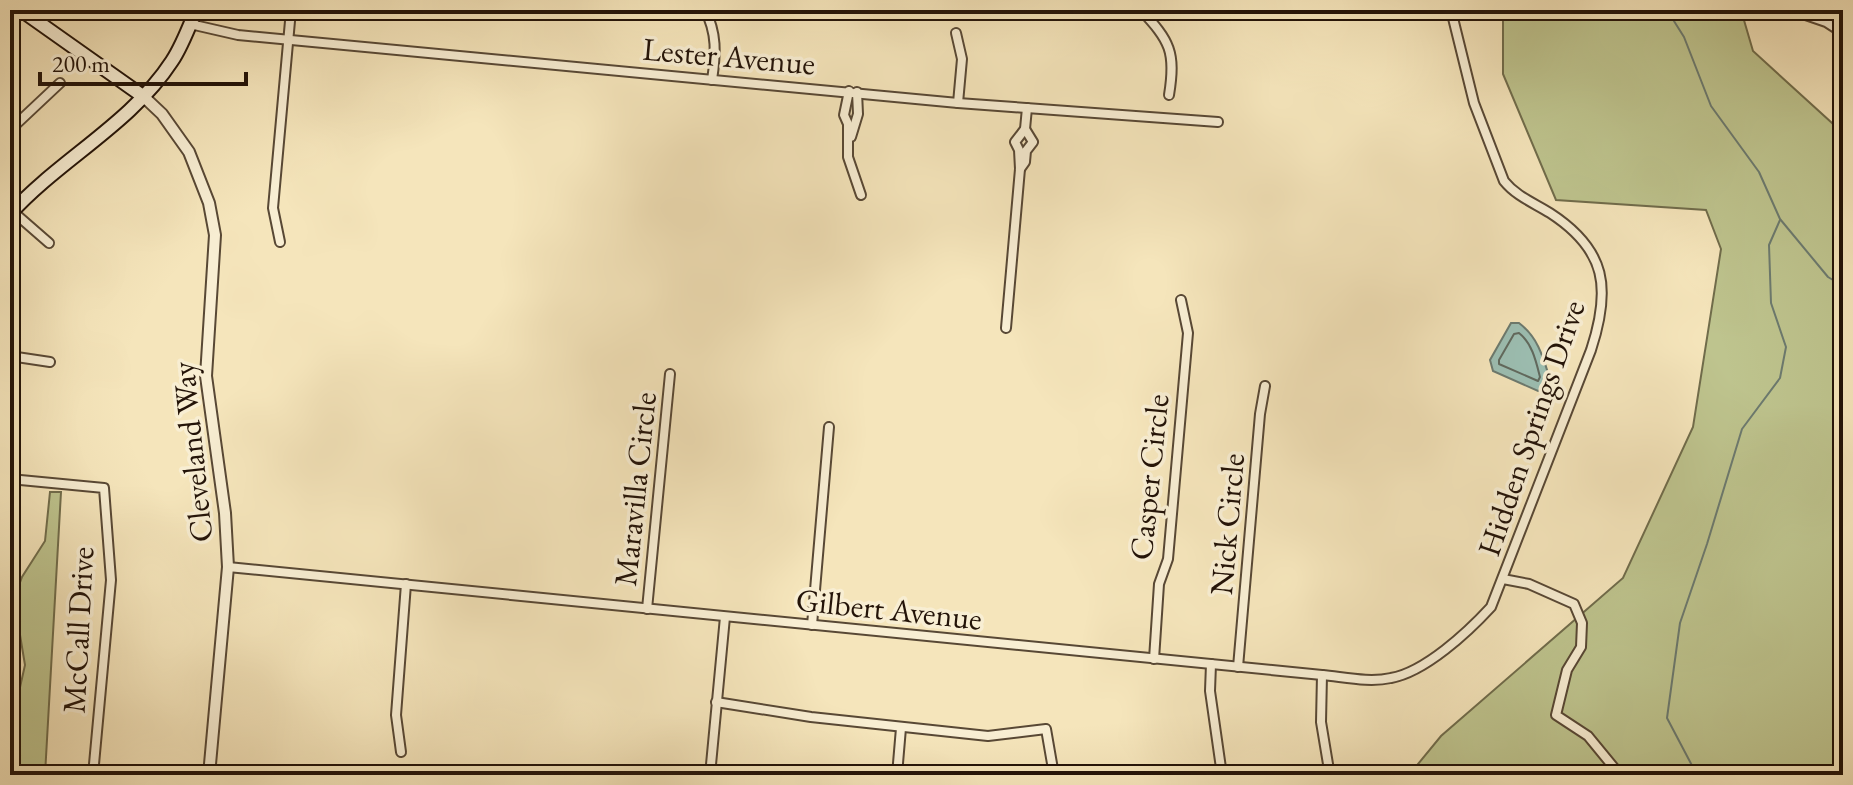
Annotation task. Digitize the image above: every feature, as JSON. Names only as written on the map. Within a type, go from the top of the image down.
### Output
[{"type":"main road","points":[[21,10],[144,97]]},
{"type":"main road","points":[[11,212],[39,184],[144,97],[173,60],[196,10]]},
{"type":"street","points":[[280,242],[273,208],[291,10]]},
{"type":"street","points":[[705,10],[711,23],[716,51],[712,80]]},
{"type":"street","points":[[1141,10],[1158,28],[1174,65],[1169,95]]},
{"type":"street","name":"Hidden Springs Drive","points":[[1451,10],[1474,103],[1504,181],[1511,190],[1549,212],[1578,235],[1590,250],[1598,268],[1603,293],[1601,318],[1591,350],[1503,579]]},
{"type":"street","points":[[1791,10],[1826,22],[1843,33]]},
{"type":"street","name":"Lester Avenue","points":[[190,24],[218,32],[712,80],[958,103],[1218,122]]},
{"type":"street","points":[[956,33],[962,59],[958,103]]},
{"type":"street","points":[[10,130],[60,83]]},
{"type":"street","points":[[853,92],[844,115],[849,141],[848,157],[861,195]]},
{"type":"street","name":"Cleveland Way","points":[[144,97],[162,114],[189,152],[209,203],[215,235],[206,376],[225,513],[228,567],[209,775]]},
{"type":"street","points":[[1006,328],[1020,169],[1019,150],[1015,142],[1025,129],[1027,108]]},
{"type":"street","points":[[1020,169],[1025,162],[1026,151],[1033,142],[1025,129]]},
{"type":"street","points":[[11,212],[49,243]]},
{"type":"street","name":"Casper Circle","points":[[1154,659],[1159,584],[1168,559],[1188,333],[1181,300]]},
{"type":"street","points":[[10,356],[50,362]]},
{"type":"street","name":"Maravilla Circle","points":[[647,609],[670,374]]},
{"type":"street","name":"Nick Circle","points":[[1238,667],[1265,386]]},
{"type":"street","points":[[812,625],[829,427]]},
{"type":"street","name":"McCall Drive","points":[[10,479],[104,488],[111,580],[93,775]]},
{"type":"street","name":"Gilbert Avenue","points":[[228,567],[1370,680],[1407,674],[1464,634],[1491,607],[1503,579]]},
{"type":"street","points":[[1503,579],[1553,592],[1574,604],[1582,623],[1581,647],[1567,670],[1556,715],[1588,736],[1620,775]]},
{"type":"street","points":[[401,752],[396,715],[406,584]]},
{"type":"street","points":[[710,775],[725,617]]},
{"type":"street","points":[[1211,664],[1210,691],[1222,775]]},
{"type":"street","points":[[1322,675],[1321,722],[1329,770]]},
{"type":"street","points":[[716,702],[901,728],[988,736],[1046,729],[1054,775]]},
{"type":"street","points":[[897,775],[901,728]]},
{"type":"green space","points":[[1503,10],[1741,10],[1753,51],[1843,133],[1843,775],[1409,775],[1441,736],[1623,578],[1693,427],[1721,249],[1706,210],[1556,200],[1503,74]]},
{"type":"green space","points":[[50,492],[61,492],[45,775],[13,775],[20,756],[10,747],[10,732],[25,665],[14,599],[22,577],[45,541]]},
{"type":"water","points":[[1511,323],[1519,323],[1532,336],[1552,386],[1538,391],[1493,371],[1490,360]]},
{"type":"waterway","points":[[1667,10],[1684,37],[1711,106],[1759,172],[1780,219],[1828,277],[1843,286]]},
{"type":"waterway","points":[[1697,775],[1667,718],[1680,623],[1742,429],[1780,378],[1786,347],[1771,303],[1769,245],[1780,220]]}]
